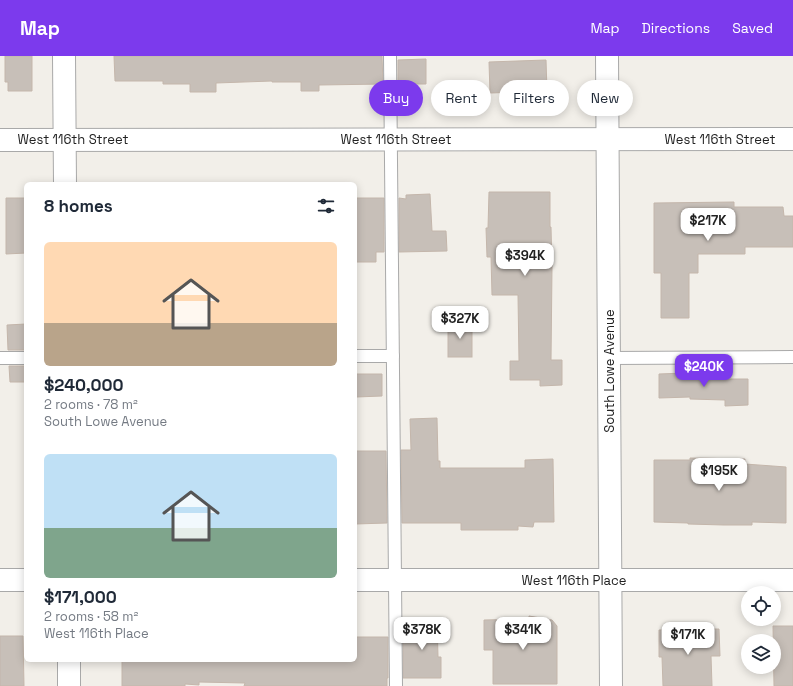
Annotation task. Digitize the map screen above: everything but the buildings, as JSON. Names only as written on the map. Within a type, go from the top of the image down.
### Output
[{"type":"street","points":[[64,56],[65,182]]},
{"type":"street","name":"South Lowe Avenue","points":[[607,56],[611,686]]},
{"type":"street","name":"West 116th Street","points":[[0,140],[793,139]]},
{"type":"street","points":[[0,580],[24,580]]},
{"type":"street","name":"West 116th Place","points":[[357,580],[793,580]]},
{"type":"street","points":[[69,662],[69,686]]},
{"type":"lane","points":[[390,56],[396,686]]},
{"type":"lane","points":[[357,356],[393,356]]},
{"type":"lane","points":[[609,358],[793,357]]},
{"type":"lane","points":[[0,358],[24,358]]}]
